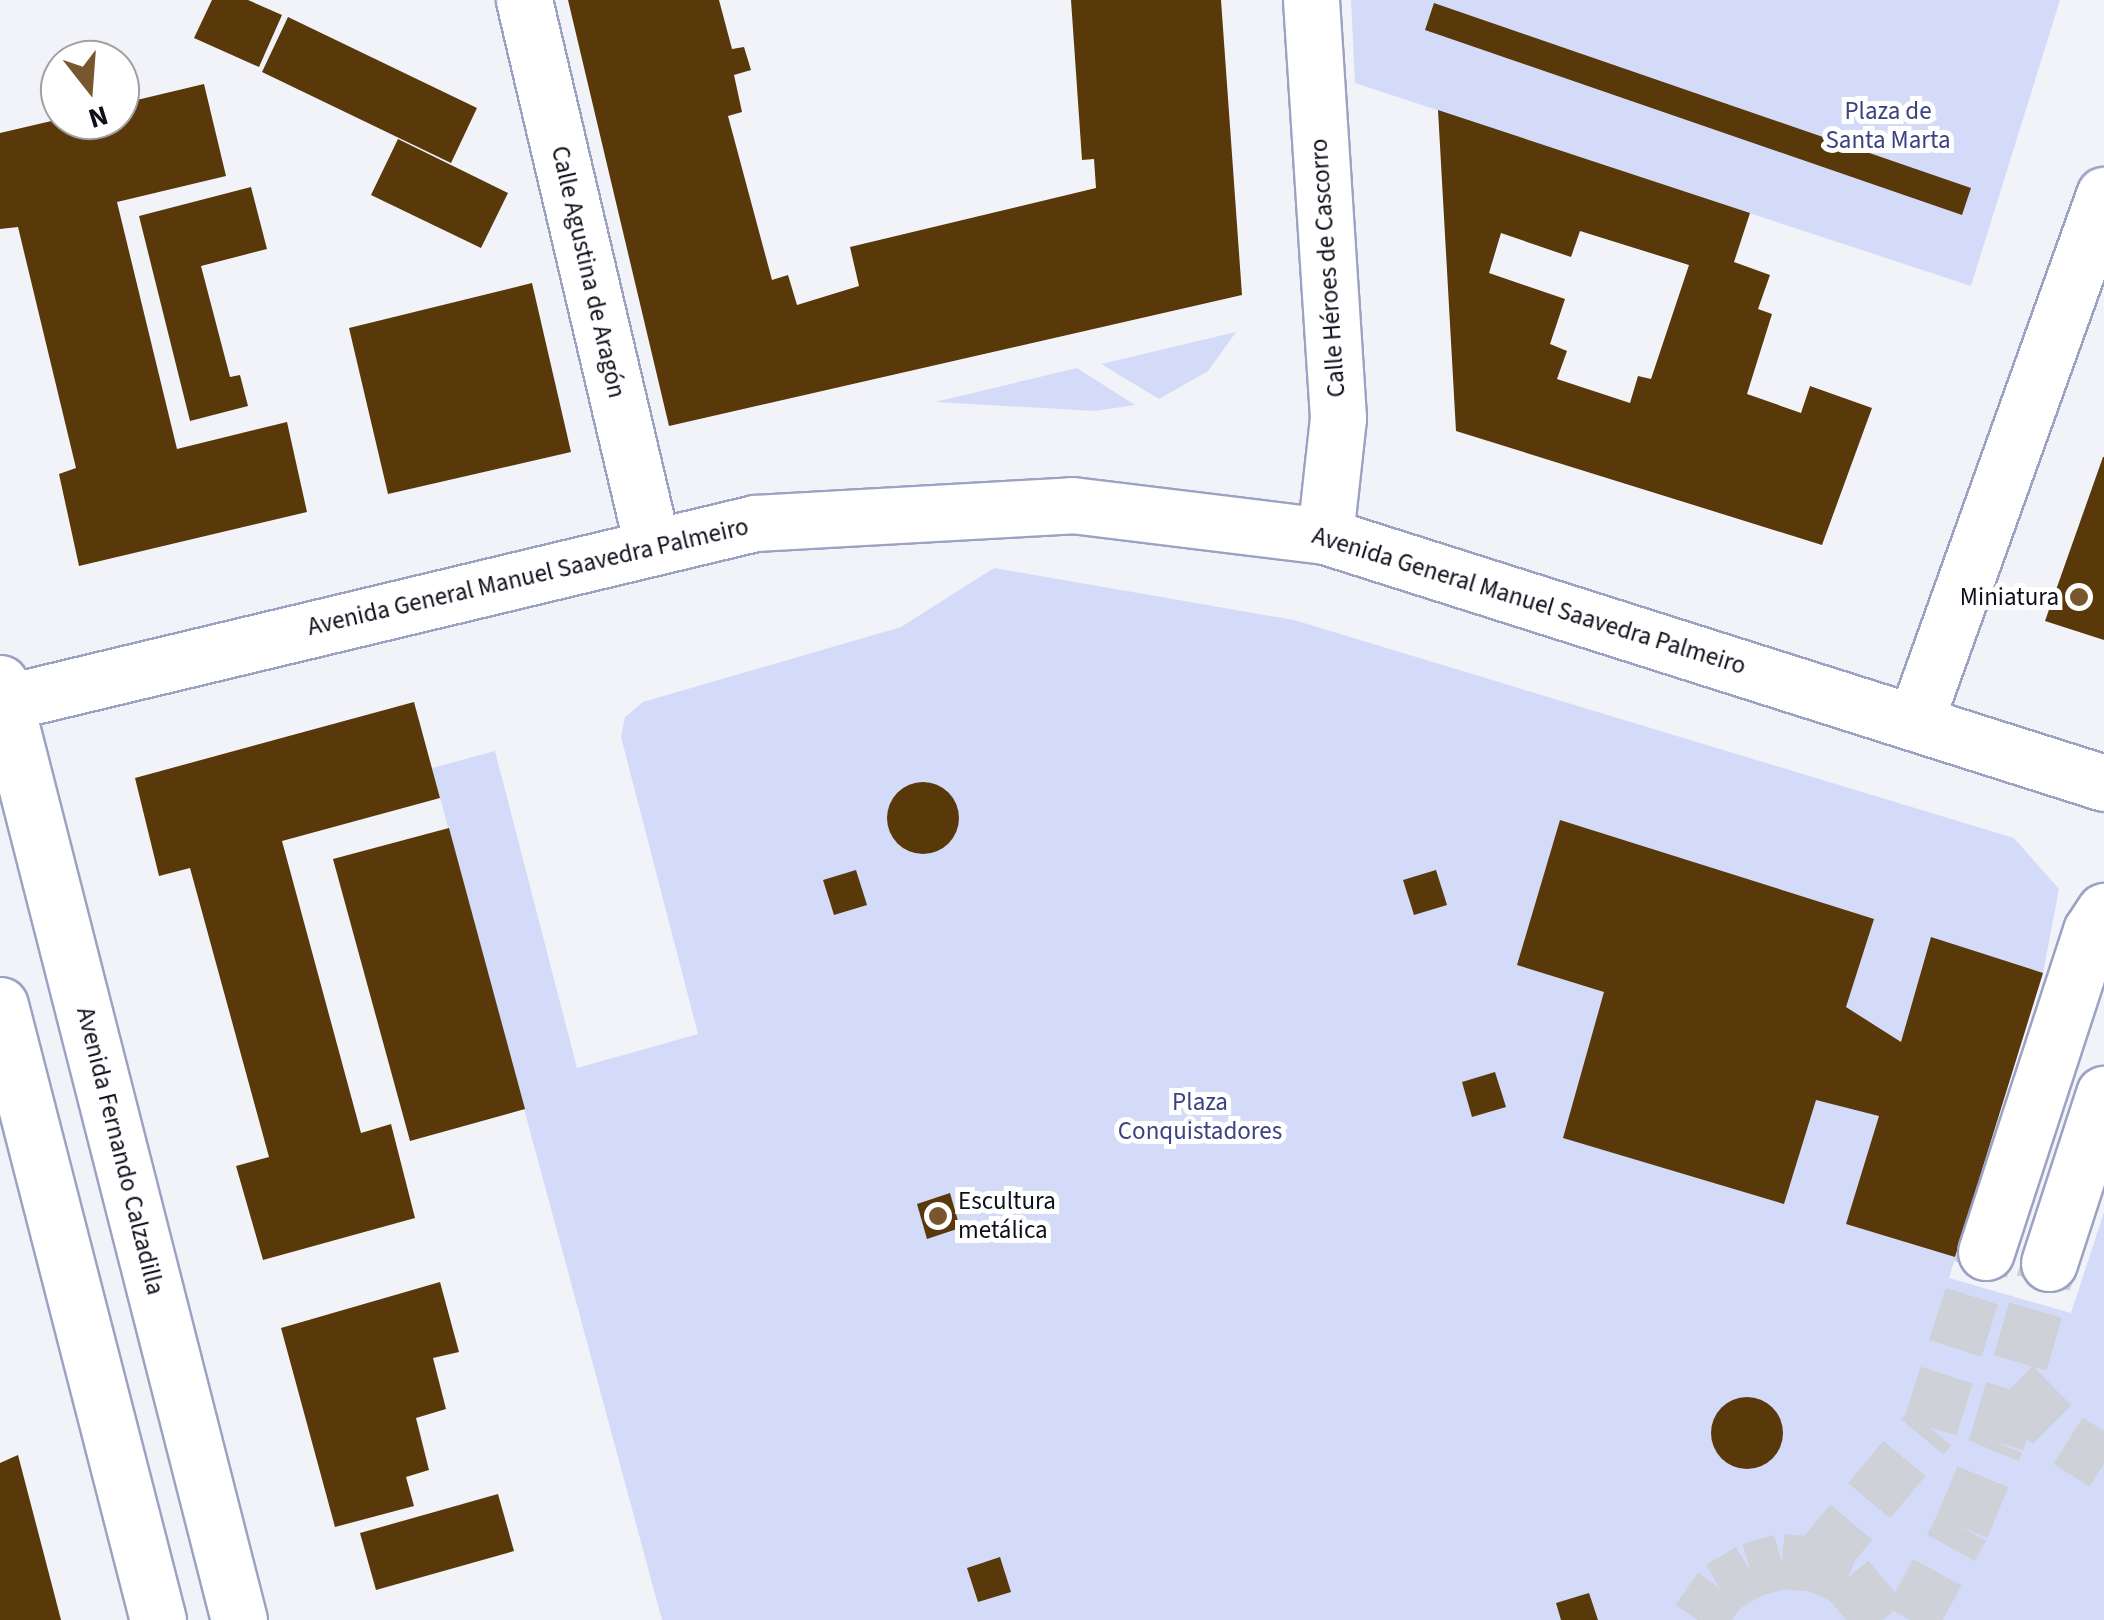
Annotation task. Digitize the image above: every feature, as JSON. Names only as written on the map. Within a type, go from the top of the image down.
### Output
[{"type":"street","name":"Calle Agustina de Aragón","points":[[524,0],[652,545]]},
{"type":"street","name":"Calle Héroes de Cascorro","points":[[1311,0],[1338,418],[1325,536]]},
{"type":"street","points":[[1916,719],[2104,195]]},
{"type":"street","name":"Avenida General Manuel Saavedra Palmeiro","points":[[2,697],[755,523],[1072,505],[1325,536],[1916,719],[2104,783]]},
{"type":"street","name":"Avenida Fernando Calzadilla","points":[[2,697],[239,1620]]},
{"type":"street","points":[[1986,1252],[2091,930],[2104,912]]},
{"type":"street","points":[[0,1006],[158,1620]]},
{"type":"street","points":[[2049,1262],[2104,1094]]},
{"type":"green space","name":"Plaza de Santa Marta","points":[[1351,0],[2060,0],[1971,286],[1355,83]]},
{"type":"green space","points":[[1236,332],[1208,371],[1159,399],[1101,364]]},
{"type":"green space","points":[[1077,368],[1135,405],[1095,411],[935,402]]},
{"type":"green space","name":"Plaza Conquistadores","points":[[994,568],[1294,620],[2014,838],[2059,889],[2043,973],[1949,1278],[2071,1313],[2104,1212],[2104,1620],[662,1620],[432,768],[495,751],[577,1068],[698,1034],[621,737],[625,717],[643,702],[901,627]]},
{"type":"building","points":[[212,0],[248,0],[282,15],[259,67],[194,38]]},
{"type":"building","points":[[568,0],[719,0],[732,49],[744,47],[751,70],[734,75],[742,112],[728,116],[772,280],[788,275],[797,305],[859,286],[850,247],[1096,188],[1094,159],[1082,160],[1071,0],[1221,0],[1242,295],[669,426]]},
{"type":"building","points":[[1434,3],[1971,188],[1962,215],[1425,30]]},
{"type":"building","points":[[288,17],[477,108],[451,163],[262,72]]},
{"type":"building","points":[[204,84],[226,176],[117,202],[177,449],[287,422],[307,512],[79,566],[59,474],[76,468],[18,227],[0,229],[0,133],[40,124],[40,140],[140,140],[140,99]]},
{"type":"building","points":[[1438,110],[1750,213],[1734,262],[1770,275],[1758,309],[1772,314],[1747,394],[1801,413],[1810,386],[1872,408],[1822,545],[1456,431]],"holes":[[[1580,231],[1689,265],[1651,379],[1638,376],[1630,403],[1557,379],[1567,351],[1550,344],[1565,299],[1489,273],[1501,233],[1571,257]]]},
{"type":"building","points":[[398,139],[508,193],[481,248],[371,195]]},
{"type":"building","points":[[251,187],[267,249],[201,266],[230,377],[240,375],[248,406],[190,421],[139,216]]},
{"type":"building","points":[[532,283],[571,452],[388,494],[349,328]]},
{"type":"building","points":[[2104,457],[2104,640],[2045,621]]},
{"type":"building","points":[[414,702],[440,798],[282,841],[361,1133],[391,1124],[415,1218],[263,1260],[236,1166],[269,1157],[190,868],[159,876],[135,778]]},
{"type":"building","points":[[923,782],[948,793],[959,818],[948,843],[923,854],[898,843],[887,818],[898,793]]},
{"type":"building","points":[[1560,820],[1874,919],[1846,1007],[1901,1042],[1931,937],[2043,973],[1955,1257],[1846,1224],[1879,1116],[1816,1100],[1784,1204],[1563,1138],[1604,992],[1517,965]]},
{"type":"building","points":[[449,828],[525,1109],[410,1141],[333,859]]},
{"type":"building","points":[[856,870],[867,905],[834,915],[823,880]]},
{"type":"building","points":[[1436,870],[1447,905],[1414,915],[1403,880]]},
{"type":"building","points":[[1495,1072],[1506,1107],[1472,1117],[1462,1082]]},
{"type":"building","name":"Escultura metálica","points":[[950,1193],[960,1228],[927,1239],[917,1204]]},
{"type":"building","points":[[440,1282],[459,1352],[433,1358],[446,1409],[416,1418],[429,1470],[406,1477],[414,1506],[335,1527],[281,1328]]},
{"type":"building","points":[[1747,1397],[1773,1407],[1783,1433],[1773,1459],[1747,1469],[1721,1459],[1711,1433],[1721,1407]]},
{"type":"building","points":[[18,1455],[61,1620],[0,1620],[0,1463]]},
{"type":"building","points":[[498,1494],[514,1551],[376,1590],[360,1533]]},
{"type":"building","points":[[1000,1557],[1011,1592],[978,1602],[967,1568]]},
{"type":"building","points":[[1589,1593],[1598,1620],[1561,1620],[1556,1603]]},
{"type":"tunnel","points":[[1816,1564],[1930,1427],[1986,1252]]},
{"type":"tunnel","points":[[1911,1620],[1962,1527],[1997,1442],[2049,1263]]},
{"type":"tunnel","points":[[2013,1385],[2068,1440],[2104,1463]]},
{"type":"tunnel","points":[[1698,1620],[1720,1588],[1750,1570],[1782,1561],[1816,1564],[1847,1578],[1883,1620]]},
{"type":"place","name":"Miniatura","points":[[2079,597]]},
{"type":"place","name":"Escultura metálica","points":[[938,1216]]}]
